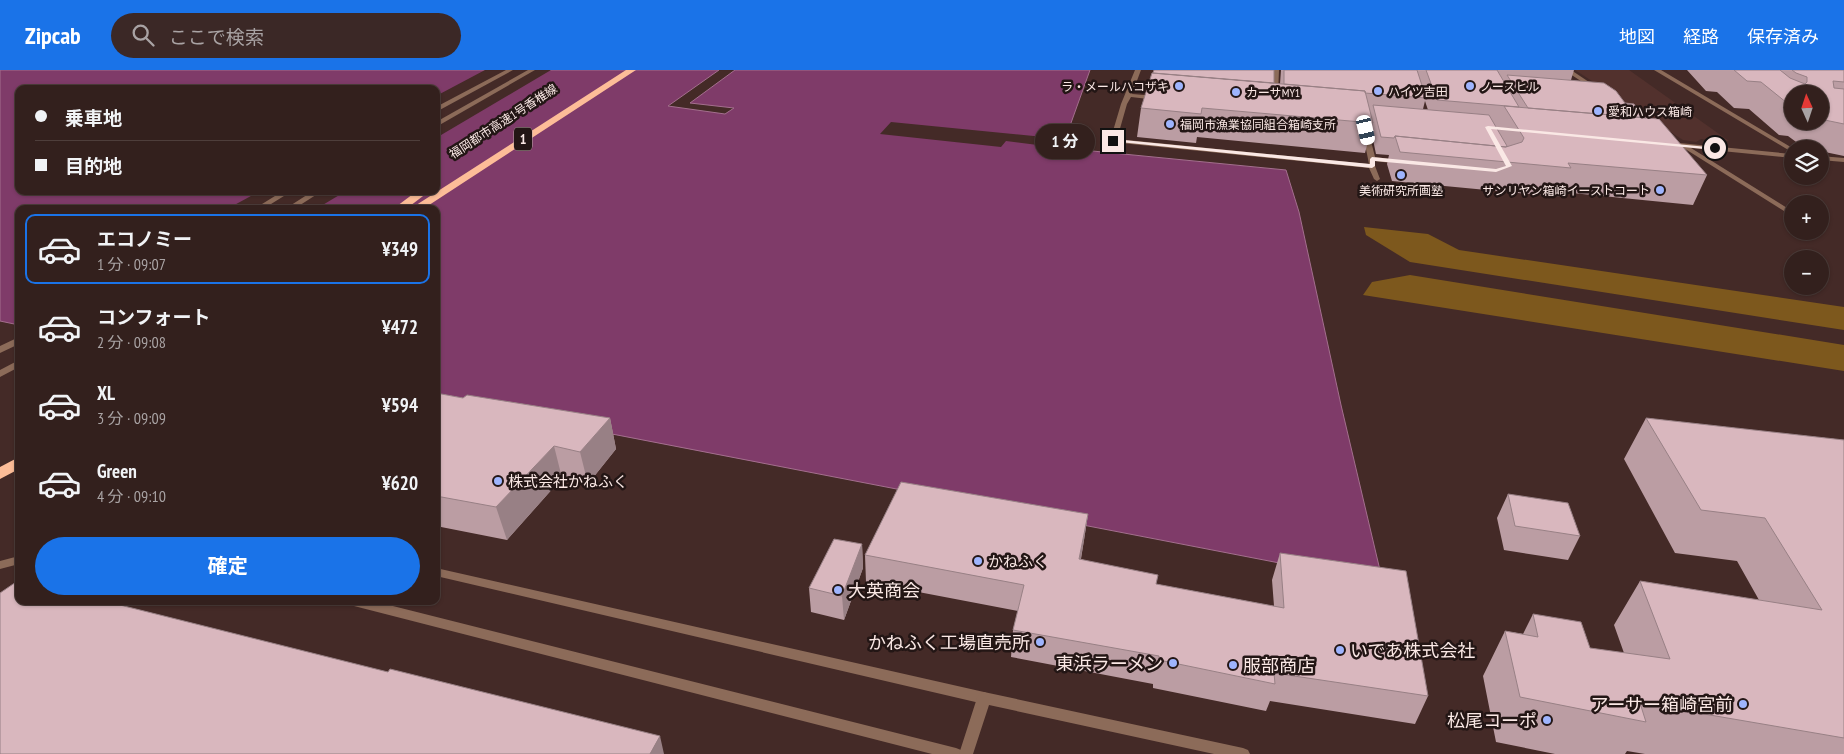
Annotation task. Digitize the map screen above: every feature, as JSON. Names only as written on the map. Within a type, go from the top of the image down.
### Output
[{"type":"highway","name":"福岡都市高速1号香椎線","points":[[440,192],[632,70]]},
{"type":"highway","name":"福岡都市高速1号香椎線","points":[[440,181],[475,158]]},
{"type":"highway","points":[[404,205],[419,195]]},
{"type":"highway","name":"福岡都市高速1号香椎線","points":[[420,205],[436,195]]},
{"type":"highway","points":[[0,466],[15,457]]},
{"type":"highway","points":[[0,474],[15,465]]},
{"type":"street","points":[[440,108],[510,70]]},
{"type":"street","points":[[440,123],[532,70]]},
{"type":"street","points":[[1138,70],[1124,104],[1113,141],[1372,163],[1403,162]]},
{"type":"street","points":[[1275,108],[1276,70]]},
{"type":"street","points":[[1567,70],[1597,92],[1587,93]]},
{"type":"street","points":[[1657,70],[1784,145]]},
{"type":"street","points":[[1128,95],[1168,99]]},
{"type":"street","points":[[1364,124],[1377,180]]},
{"type":"street","points":[[1667,135],[1784,209]]},
{"type":"street","points":[[1663,143],[1784,155]]},
{"type":"street","points":[[1829,159],[1844,160]]},
{"type":"street","points":[[264,205],[282,195]]},
{"type":"street","points":[[295,205],[312,195]]},
{"type":"street","points":[[0,350],[15,342]]},
{"type":"street","points":[[0,374],[15,365]]},
{"type":"street","points":[[0,564],[15,561]]},
{"type":"street","points":[[440,573],[984,698],[1243,754]]},
{"type":"street","points":[[370,605],[956,754]]},
{"type":"street","points":[[966,754],[984,698]]},
{"type":"shaded area","points":[[0,70],[719,70],[668,106],[725,114],[734,108],[690,103],[735,70],[1090,70],[1062,148],[1286,170],[1299,212],[1341,405],[1383,583],[440,401],[440,205],[15,205],[15,324],[0,321]]},
{"type":"shaded area","points":[[1575,70],[1629,70],[1729,141],[1701,139],[1696,142],[1683,140]]},
{"type":"shaded area","points":[[1364,227],[1428,234],[1459,250],[1844,307],[1844,330],[1410,262],[1366,235]]},
{"type":"shaded area","points":[[1410,275],[1844,345],[1844,371],[1363,295],[1372,282]]},
{"type":"pier","points":[[485,70],[551,70],[440,136],[440,94]]},
{"type":"pier","points":[[891,122],[1064,139],[1061,148],[1006,141],[1001,147],[880,134]]},
{"type":"pier","points":[[253,195],[339,195],[323,205],[234,205]]},
{"type":"building","points":[[1154,70],[1274,70],[1274,83],[1153,73]]},
{"type":"building","points":[[1284,70],[1417,70],[1426,98],[1284,84]]},
{"type":"building","points":[[1426,70],[1497,70],[1519,107],[1437,100]]},
{"type":"building","points":[[1734,70],[1780,70],[1790,78],[1805,84],[1807,77],[1792,70],[1844,70],[1844,82],[1833,81],[1834,88],[1844,89],[1844,124],[1829,121],[1829,85],[1784,85],[1784,101],[1761,82],[1747,81]]},
{"type":"building","points":[[1152,73],[1365,91],[1373,123],[1202,108],[1201,114],[1141,108]]},
{"type":"building","points":[[1507,75],[1604,83],[1616,91],[1625,103],[1634,104],[1646,118],[1528,108]]},
{"type":"building","points":[[1373,105],[1489,115],[1507,146],[1395,136],[1394,138],[1381,137]]},
{"type":"building","points":[[1504,106],[1659,119],[1707,175],[1568,163],[1571,168],[1400,152],[1395,136],[1506,147],[1522,142],[1524,138]]},
{"type":"building","points":[[440,394],[463,398],[467,395],[610,418],[580,452],[554,446],[496,507],[440,497]]},
{"type":"building","points":[[1646,418],[1844,440],[1844,738],[1640,703],[1646,722],[1520,697],[1505,631],[1538,637],[1533,614],[1581,622],[1590,648],[1670,659],[1640,581],[1822,610],[1765,518],[1701,510]]},
{"type":"building","points":[[901,482],[1088,514],[1079,559],[1158,575],[1156,584],[1284,608],[1280,553],[1406,571],[1428,696],[1274,673],[1275,684],[1159,660],[1159,656],[1013,630],[1024,585],[865,555]]},
{"type":"building","points":[[1508,494],[1568,503],[1580,536],[1515,526]]},
{"type":"building","points":[[834,539],[862,544],[842,596],[809,588]]},
{"type":"building","points":[[15,583],[15,605],[120,605],[388,672],[390,669],[660,736],[650,754],[0,754],[0,593]]},
{"type":"place","name":"ラ・メールハコザキ","points":[[1179,86]]},
{"type":"place","name":"ノースヒル","points":[[1470,86]]},
{"type":"place","name":"ハイツ吉田","points":[[1378,91]]},
{"type":"place","name":"カーサMY1","points":[[1236,92]]},
{"type":"place","name":"愛和ハウス箱崎","points":[[1598,111]]},
{"type":"place","name":"福岡市漁業協同組合箱崎支所","points":[[1170,124]]},
{"type":"place","name":"美術研究所画塾","points":[[1401,175]]},
{"type":"place","name":"サンリヤン箱崎イーストコート","points":[[1660,190]]},
{"type":"place","name":"株式会社かねふく","points":[[498,481]]},
{"type":"place","name":"かねふく","points":[[978,561]]},
{"type":"place","name":"大英商会","points":[[838,590]]},
{"type":"place","name":"かねふく工場直売所","points":[[1040,642]]},
{"type":"place","name":"いであ株式会社","points":[[1340,650]]},
{"type":"place","name":"東浜ラーメン","points":[[1173,663]]},
{"type":"place","name":"服部商店","points":[[1233,665]]},
{"type":"place","name":"アーサー箱崎宮前","points":[[1743,704]]},
{"type":"place","name":"松尾コーポ","points":[[1547,720]]},
{"type":"route","points":[[1113,141],[1372,166],[1372,159],[1496,171],[1510,166],[1488,127],[1715,148]]}]
